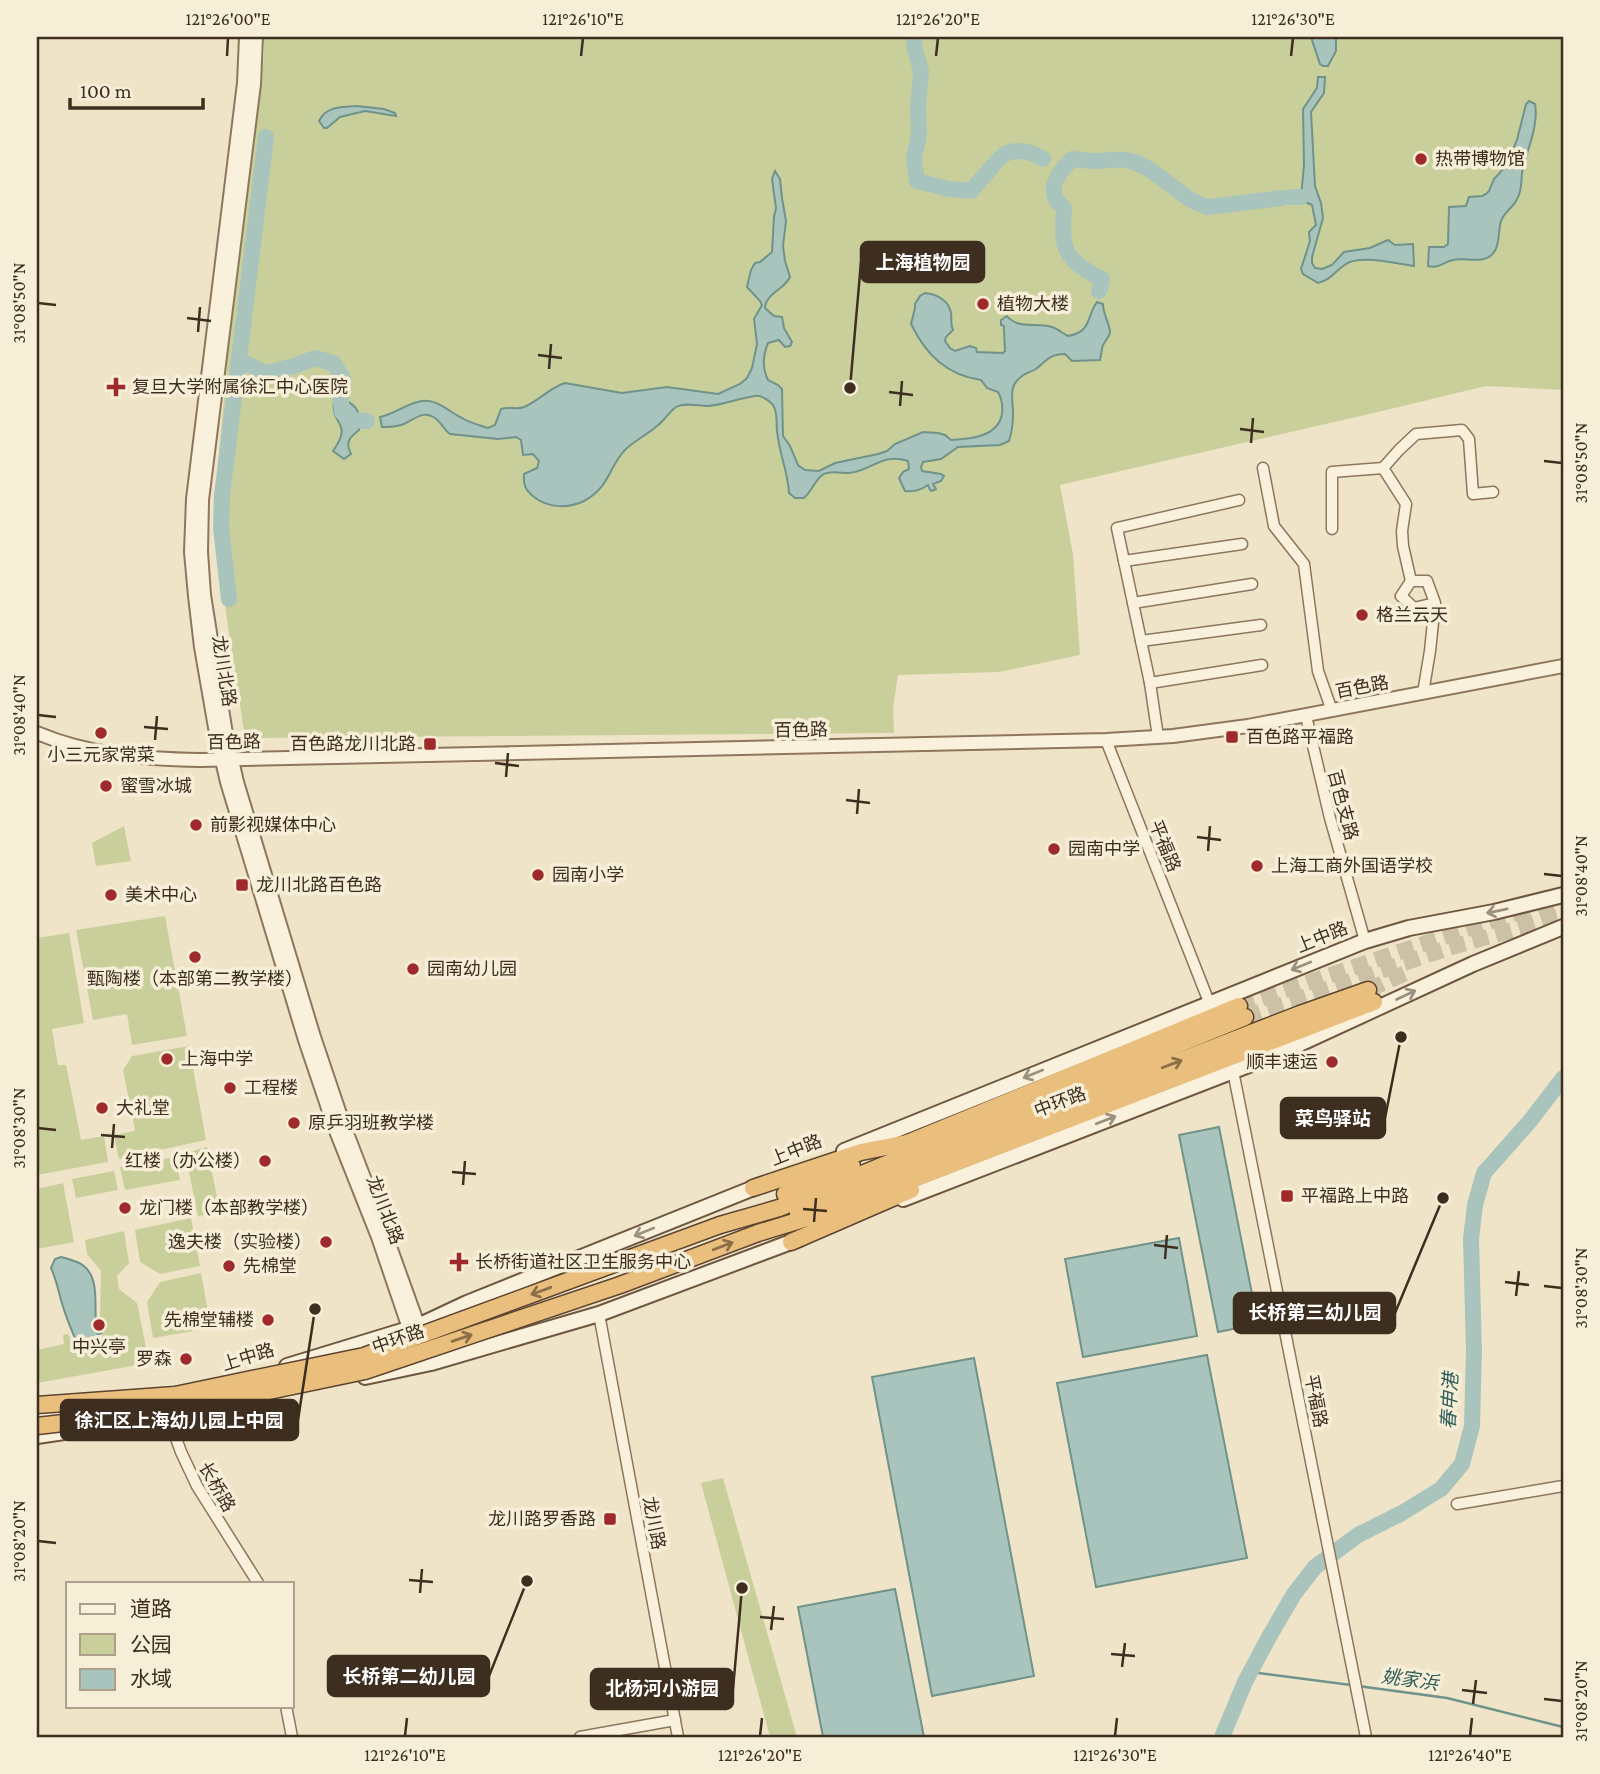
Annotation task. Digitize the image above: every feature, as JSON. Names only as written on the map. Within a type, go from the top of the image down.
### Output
[{"type":"highway","name":"中环路","points":[[37,1405],[175,1395],[364,1356],[720,1225],[878,1174],[1300,1014],[1371,996],[1115,1101],[878,1174]]},
{"type":"highway","name":"中环路","points":[[37,1426],[177,1410],[365,1371],[620,1285],[758,1233],[878,1174],[1242,1012],[908,1143],[878,1174]]},
{"type":"highway","points":[[791,1242],[1115,1101]]},
{"type":"highway","points":[[753,1188],[861,1152],[908,1143]]},
{"type":"main road","name":"上中路","points":[[37,1415],[187,1397],[414,1328],[467,1303],[1365,940],[1563,895]]},
{"type":"main road","points":[[37,1436],[167,1415],[426,1364],[600,1314],[1280,1053],[1473,964],[1563,927]]},
{"type":"street","name":"龙川北路","points":[[246,37],[244,83],[191,527],[196,609],[226,760],[256,879],[305,1040],[340,1144],[426,1364]]},
{"type":"street","name":"龙川北路","points":[[226,760],[202,574],[201,528],[205,469],[254,84],[256,37]]},
{"type":"street","points":[[1332,529],[1332,472],[1383,468],[1416,434],[1462,430],[1469,439],[1473,494],[1493,492]]},
{"type":"street","points":[[1263,468],[1274,526],[1304,564],[1318,671],[1332,711]]},
{"type":"street","points":[[1383,468],[1406,504],[1402,546],[1411,581],[1401,596],[1414,608],[1435,603]]},
{"type":"street","points":[[1158,737],[1150,683],[1117,528],[1239,500]]},
{"type":"street","points":[[1124,561],[1242,544]]},
{"type":"street","points":[[1411,581],[1427,581],[1435,603],[1423,693]]},
{"type":"street","points":[[1133,603],[1252,584]]},
{"type":"street","points":[[1141,641],[1261,625]]},
{"type":"street","points":[[1150,683],[1262,665]]},
{"type":"street","name":"百色路","points":[[37,733],[66,744],[117,755],[176,760],[1106,740],[1158,737],[1248,726],[1563,666]]},
{"type":"street","name":"百色支路","points":[[1307,716],[1330,818],[1365,940]]},
{"type":"street","name":"平福路","points":[[1106,740],[1209,1002]]},
{"type":"street","name":"平福路","points":[[1233,1070],[1366,1737]]},
{"type":"street","name":"龙川路","points":[[600,1314],[678,1737]]},
{"type":"street","name":"长桥路","points":[[163,1400],[181,1452],[197,1486],[257,1582]]},
{"type":"street","points":[[1457,1504],[1563,1486]]},
{"type":"street","points":[[286,1708],[292,1737]]},
{"type":"street","points":[[580,1737],[675,1720]]},
{"type":"green space","points":[[264,37],[1563,37],[1563,390],[1486,386],[1060,485],[1073,554],[1080,655],[999,672],[898,675],[893,708],[894,733],[245,738],[219,566],[215,497],[230,330]]},
{"type":"green space","points":[[124,826],[131,861],[96,866],[92,843]]},
{"type":"green space","points":[[165,916],[187,1036],[132,1045],[127,1014],[93,1020],[76,930]]},
{"type":"green space","points":[[69,933],[84,1023],[52,1029],[58,1065],[66,1065],[81,1140],[104,1136],[108,1162],[37,1175],[37,938]]},
{"type":"green space","points":[[189,1046],[206,1140],[119,1159],[114,1135],[135,1131],[123,1070],[132,1056]]},
{"type":"green space","points":[[207,1147],[220,1212],[198,1216],[185,1153]]},
{"type":"green space","points":[[175,1157],[180,1180],[125,1190],[120,1167]]},
{"type":"green space","points":[[114,1171],[118,1190],[76,1198],[72,1179]]},
{"type":"green space","points":[[63,1183],[74,1242],[37,1249],[37,1189]]},
{"type":"green space","points":[[191,1218],[200,1266],[160,1274],[140,1262],[135,1230]]},
{"type":"green space","points":[[124,1231],[129,1263],[117,1276],[119,1289],[137,1303],[149,1363],[37,1383],[37,1350],[64,1344],[63,1335],[68,1334],[76,1349],[85,1346],[94,1354],[102,1345],[101,1271],[87,1254],[85,1240]]},
{"type":"green space","points":[[201,1273],[211,1328],[153,1338],[147,1302],[160,1282]]},
{"type":"green space","points":[[723,1478],[797,1737],[770,1737],[701,1483]]},
{"type":"water","points":[[1311,37],[1336,37],[1336,51],[1328,66],[1320,64]]},
{"type":"water","points":[[1318,77],[1325,77],[1324,93],[1311,112],[1315,186],[1323,218],[1312,263],[1315,268],[1322,269],[1332,265],[1344,252],[1370,248],[1388,240],[1395,245],[1413,244],[1414,266],[1369,260],[1352,261],[1318,283],[1303,274],[1301,269],[1310,241],[1309,232],[1316,225],[1312,205],[1301,197],[1304,165],[1303,109],[1317,88]]},
{"type":"water","points":[[1529,101],[1535,104],[1536,113],[1522,173],[1521,190],[1501,221],[1496,249],[1486,258],[1458,259],[1438,266],[1428,266],[1429,247],[1444,247],[1448,244],[1449,207],[1466,206],[1469,197],[1486,194],[1505,167]]},
{"type":"water","points":[[357,106],[384,109],[396,116],[365,111],[340,117],[327,128],[319,121],[330,110]]},
{"type":"water","points":[[775,171],[780,179],[786,221],[783,246],[790,277],[768,299],[765,308],[774,316],[782,317],[784,328],[792,342],[785,347],[779,340],[768,343],[764,366],[768,380],[782,389],[783,436],[798,465],[805,470],[819,471],[835,463],[878,454],[923,432],[945,435],[951,440],[982,435],[995,428],[1002,414],[998,392],[987,388],[981,380],[958,374],[939,362],[923,345],[911,324],[915,304],[925,293],[941,298],[950,308],[953,330],[945,341],[955,351],[970,346],[976,348],[977,352],[1003,353],[1004,326],[1001,325],[1001,320],[1007,316],[1017,323],[1052,327],[1068,336],[1076,334],[1085,327],[1097,302],[1103,304],[1110,333],[1100,360],[1072,361],[1065,354],[1060,354],[1023,376],[1013,389],[1013,420],[1009,441],[1000,445],[958,447],[941,459],[923,462],[922,471],[944,476],[941,481],[933,484],[936,489],[932,491],[928,485],[905,491],[899,478],[909,469],[908,461],[890,459],[856,472],[824,474],[804,498],[795,498],[789,493],[775,408],[767,400],[757,396],[708,406],[687,404],[676,407],[660,424],[621,454],[600,489],[578,504],[565,506],[545,503],[527,489],[524,474],[537,468],[539,461],[533,454],[523,455],[521,440],[516,437],[498,439],[450,434],[437,420],[427,415],[399,426],[382,427],[380,417],[417,402],[428,401],[488,428],[495,425],[501,409],[524,407],[565,383],[622,393],[667,387],[718,394],[740,384],[752,368],[757,344],[754,319],[762,305],[747,287],[755,263],[772,252],[776,208],[772,179]]},
{"type":"water","points":[[341,398],[355,407],[359,419],[359,430],[348,443],[351,454],[344,459],[333,451],[341,434],[334,400]]},
{"type":"water","points":[[1219,1127],[1258,1324],[1218,1332],[1179,1135]]},
{"type":"water","points":[[1179,1238],[1197,1336],[1083,1357],[1065,1259]]},
{"type":"water","points":[[61,1257],[85,1267],[93,1280],[96,1323],[97,1328],[102,1327],[101,1333],[97,1335],[96,1348],[89,1346],[86,1340],[77,1343],[68,1322],[51,1268],[55,1259]]},
{"type":"water","points":[[1207,1355],[1247,1558],[1096,1587],[1057,1383]]},
{"type":"water","points":[[974,1358],[1034,1676],[932,1696],[872,1377]]},
{"type":"water","points":[[895,1589],[924,1737],[823,1737],[798,1607]]},
{"type":"waterway","points":[[915,37],[914,46],[921,71],[919,134],[914,159],[917,181],[971,191],[1005,154],[1025,152],[1043,159]]},
{"type":"waterway","points":[[245,310],[266,137]]},
{"type":"waterway","points":[[1099,291],[1102,279],[1080,266],[1068,252],[1063,234],[1064,208],[1056,201],[1054,194],[1057,177],[1072,159],[1125,160],[1137,163],[1191,200],[1208,207],[1282,198]]},
{"type":"waterway","points":[[1291,197],[1301,197]]},
{"type":"waterway","points":[[229,599],[221,528],[222,495],[244,319]]},
{"type":"waterway","points":[[239,360],[266,373],[315,358],[333,363],[343,378],[342,412],[351,420],[367,421]]},
{"type":"waterway","name":"春申港","points":[[1222,1737],[1245,1682],[1269,1637],[1294,1594],[1315,1567],[1358,1535],[1441,1489],[1462,1464],[1472,1426],[1474,1351],[1471,1239],[1475,1205],[1484,1173],[1530,1121],[1563,1078]]},
{"type":"waterway","name":"姚家浜","points":[[1251,1672],[1351,1685]]},
{"type":"waterway","name":"姚家浜","points":[[1358,1686],[1447,1698],[1563,1727]]},
{"type":"tunnel","points":[[1516,920],[1563,902]]},
{"type":"tunnel","points":[[1239,1006],[1524,910]]},
{"type":"tunnel","points":[[1245,1017],[1448,948],[1563,916]]},
{"type":"tunnel","points":[[1368,990],[1410,971]]},
{"type":"place","name":"热带博物馆","points":[[1421,159]]},
{"type":"place","name":"植物大楼","points":[[983,304]]},
{"type":"place","name":"复旦大学附属徐汇中心医院","points":[[116,387]]},
{"type":"place","name":"上海植物园","points":[[850,388]]},
{"type":"place","name":"格兰云天","points":[[1362,615]]},
{"type":"place","name":"小三元家常菜","points":[[101,733]]},
{"type":"place","name":"百色路平福路","points":[[1232,737]]},
{"type":"place","name":"百色路龙川北路","points":[[430,744]]},
{"type":"place","name":"蜜雪冰城","points":[[106,786]]},
{"type":"place","name":"前影视媒体中心","points":[[196,825]]},
{"type":"place","name":"园南中学","points":[[1054,849]]},
{"type":"place","name":"上海工商外国语学校","points":[[1257,866]]},
{"type":"place","name":"园南小学","points":[[538,875]]},
{"type":"place","name":"龙川北路百色路","points":[[242,885]]},
{"type":"place","name":"美术中心","points":[[111,895]]},
{"type":"place","name":"甄陶楼（本部第二教学楼）","points":[[195,957]]},
{"type":"place","name":"园南幼儿园","points":[[413,969]]},
{"type":"place","name":"菜鸟驿站","points":[[1401,1037]]},
{"type":"place","name":"上海中学","points":[[167,1059]]},
{"type":"place","name":"顺丰速运","points":[[1332,1062]]},
{"type":"place","name":"工程楼","points":[[230,1088]]},
{"type":"place","name":"大礼堂","points":[[102,1108]]},
{"type":"place","name":"原乒羽班教学楼","points":[[294,1123]]},
{"type":"place","name":"红楼（办公楼）","points":[[265,1161]]},
{"type":"place","name":"平福路上中路","points":[[1287,1196]]},
{"type":"place","name":"长桥第三幼儿园","points":[[1443,1198]]},
{"type":"place","name":"龙门楼（本部教学楼）","points":[[125,1208]]},
{"type":"place","name":"逸夫楼（实验楼）","points":[[326,1242]]},
{"type":"place","name":"长桥街道社区卫生服务中心","points":[[459,1262]]},
{"type":"place","name":"先棉堂","points":[[229,1266]]},
{"type":"place","name":"徐汇区上海幼儿园上中园","points":[[315,1309]]},
{"type":"place","name":"先棉堂辅楼","points":[[268,1320]]},
{"type":"place","name":"中兴亭","points":[[99,1325]]},
{"type":"place","name":"罗森","points":[[186,1359]]},
{"type":"place","name":"龙川路罗香路","points":[[610,1519]]},
{"type":"place","name":"长桥第二幼儿园","points":[[527,1581]]},
{"type":"place","name":"北杨河小游园","points":[[742,1588]]}]
